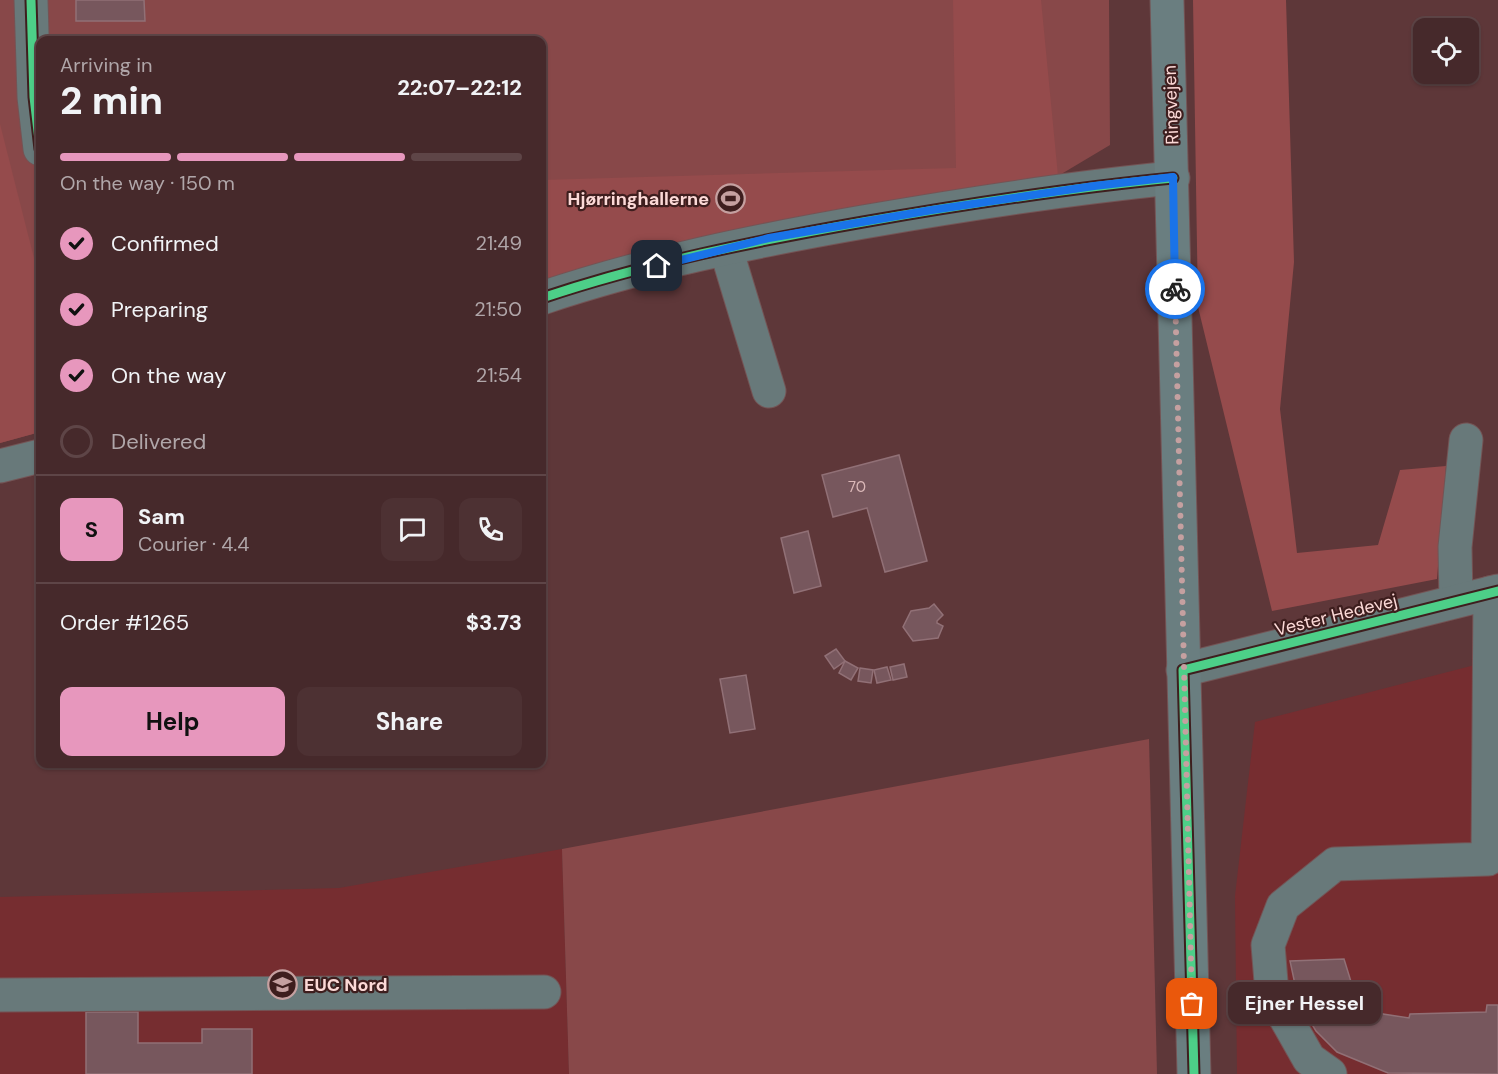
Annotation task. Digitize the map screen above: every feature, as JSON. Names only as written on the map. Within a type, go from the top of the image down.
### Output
[{"type":"main road","name":"Ringvejen","points":[[1167,0],[1194,1074]]},
{"type":"street","points":[[31,0],[36,115]]},
{"type":"street","points":[[546,297],[589,282],[769,238],[932,210],[1094,186],[1173,177]]},
{"type":"street","points":[[726,249],[769,391]]},
{"type":"street","points":[[1456,601],[1455,547],[1466,440]]},
{"type":"street","points":[[0,466],[36,457]]},
{"type":"street","points":[[1330,1074],[1309,1059],[1272,994],[1268,945],[1283,906],[1335,864],[1488,859],[1493,776],[1494,592]]},
{"type":"street","name":"Vester Hedevej","points":[[1183,670],[1494,592]]},
{"type":"street","points":[[0,995],[544,992]]},
{"type":"shaded area","name":"Hjørringhallerne","points":[[0,0],[1109,0],[1110,145],[1058,176],[546,281],[546,36],[36,36],[36,433],[0,443]]},
{"type":"shaded area","points":[[953,0],[1041,0],[1058,176],[546,281],[546,180],[956,168]]},
{"type":"shaded area","points":[[1193,0],[1286,0],[1294,262],[1280,409],[1297,553],[1378,545],[1400,470],[1446,466],[1437,579],[1272,611],[1198,307]]},
{"type":"shaded area","points":[[0,124],[36,266],[36,433],[0,443]]},
{"type":"shaded area","points":[[1498,659],[1498,1074],[1237,1074],[1235,896],[1255,722]]},
{"type":"shaded area","points":[[1149,739],[1157,1074],[569,1074],[562,849]]},
{"type":"shaded area","name":"EUC Nord","points":[[562,849],[569,1074],[0,1074],[0,897],[339,888]]},
{"type":"building","points":[[76,0],[144,0],[145,21],[76,21]]},
{"type":"building","points":[[899,455],[927,561],[885,572],[867,508],[833,517],[822,475]]},
{"type":"building","points":[[808,531],[821,586],[794,593],[781,538]]},
{"type":"building","points":[[934,604],[943,615],[937,621],[943,626],[938,638],[913,641],[903,627],[911,611],[929,608]]},
{"type":"building","points":[[836,649],[845,661],[834,669],[825,656]]},
{"type":"building","points":[[845,661],[858,668],[851,680],[839,673]]},
{"type":"building","points":[[904,664],[907,677],[893,680],[890,667]]},
{"type":"building","points":[[887,667],[891,680],[877,683],[874,670]]},
{"type":"building","points":[[860,668],[873,670],[871,683],[858,681]]},
{"type":"building","points":[[746,675],[755,729],[730,733],[720,679]]},
{"type":"building","points":[[1344,959],[1352,985],[1364,1001],[1383,1014],[1409,1018],[1410,1014],[1486,1012],[1487,1005],[1498,1005],[1498,1074],[1388,1073],[1337,1052],[1316,1031],[1299,1003],[1290,961]]},
{"type":"building","points":[[86,1012],[138,1012],[138,1043],[202,1043],[202,1029],[252,1029],[252,1074],[86,1074]]},
{"type":"cycle path","points":[[31,0],[36,114]]},
{"type":"cycle path","points":[[546,297],[621,274],[782,237],[979,203],[1173,178]]},
{"type":"cycle path","points":[[1194,1074],[1183,670],[1498,591]]},
{"type":"way so far","points":[[1175,289],[1192,1004]]},
{"type":"place","name":"Hjørringhallerne","points":[[730,199]]},
{"type":"place","name":"EUC Nord","points":[[283,985]]},
{"type":"place","name":"Ejner Hessel","points":[[1192,1004]]},
{"type":"route","points":[[657,266],[769,238],[932,210],[1094,186],[1173,177],[1175,289]]}]
